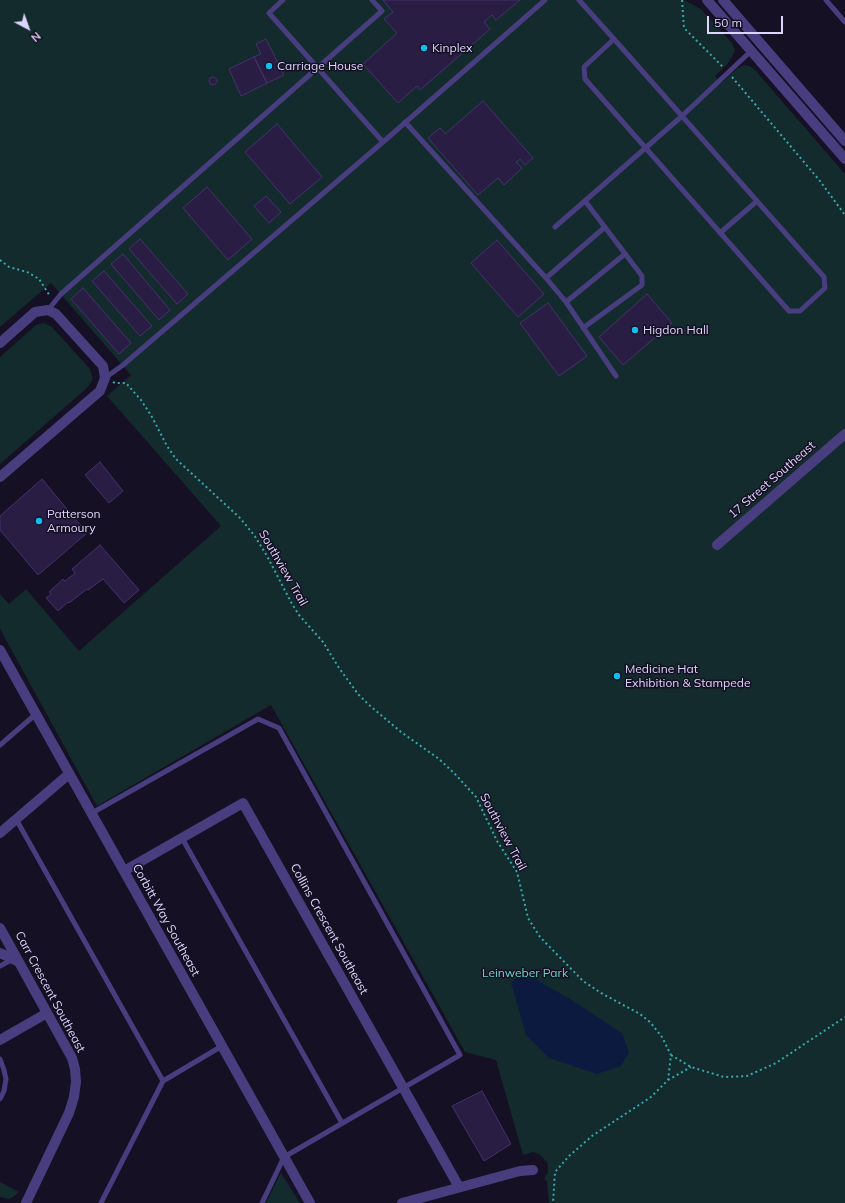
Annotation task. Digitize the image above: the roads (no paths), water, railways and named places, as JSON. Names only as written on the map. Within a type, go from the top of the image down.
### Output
[{"type":"street","points":[[707,0],[845,159]]},
{"type":"street","points":[[723,0],[845,141]]},
{"type":"street","points":[[0,342],[35,312],[48,310],[56,314],[103,366],[105,378],[100,391],[0,477]]},
{"type":"street","name":"17 Street Southeast","points":[[717,545],[845,434]]},
{"type":"street","name":"Corbitt Way Southeast","points":[[1,655],[92,813],[310,1203]]},
{"type":"street","points":[[0,833],[70,774]]},
{"type":"street","name":"Collins Crescent Southeast","points":[[124,871],[243,803],[459,1188]]},
{"type":"street","name":"Carr Crescent Southeast","points":[[0,928],[16,960],[72,1058],[75,1068],[76,1082],[74,1097],[69,1114],[26,1203]]},
{"type":"street","points":[[0,952],[16,960]]},
{"type":"street","points":[[0,1040],[46,1013]]},
{"type":"street","points":[[402,1203],[520,1171],[533,1170]]},
{"type":"lane","points":[[283,0],[269,13],[383,142]]},
{"type":"lane","points":[[48,310],[61,294],[382,11],[372,0]]},
{"type":"lane","points":[[105,378],[123,365],[383,142],[545,0]]},
{"type":"lane","points":[[579,0],[614,39],[824,277],[825,288],[800,311],[789,311],[585,79],[584,68],[614,39]]},
{"type":"lane","points":[[826,0],[845,22]]},
{"type":"lane","points":[[555,227],[682,116],[751,51]]},
{"type":"lane","points":[[405,122],[566,302],[616,376]]},
{"type":"lane","points":[[583,328],[642,284],[642,276],[584,201]]},
{"type":"lane","points":[[720,233],[757,201]]},
{"type":"lane","points":[[546,278],[605,227]]},
{"type":"lane","points":[[566,302],[625,254]]},
{"type":"lane","points":[[0,745],[36,714]]},
{"type":"lane","points":[[92,813],[258,719],[279,728],[460,1055],[284,1157],[262,1203]]},
{"type":"lane","points":[[16,819],[163,1081]]},
{"type":"lane","points":[[182,838],[342,1123]]},
{"type":"lane","points":[[0,966],[16,960]]},
{"type":"lane","points":[[100,1203],[163,1081],[222,1046]]},
{"type":"lane","points":[[0,1059],[6,1079],[4,1091],[0,1099]]},
{"type":"water","points":[[523,972],[570,999],[622,1033],[629,1053],[621,1066],[597,1074],[549,1058],[526,1035],[511,983]]},
{"type":"place","name":"Kinplex","points":[[424,48]]},
{"type":"place","name":"Carriage House","points":[[269,66]]},
{"type":"place","name":"Higdon Hall","points":[[635,330]]},
{"type":"place","name":"Patterson Armoury","points":[[39,521]]},
{"type":"place","name":"Medicine Hat Exhibition & Stampede","points":[[617,676]]},
{"type":"park label","name":"Leinweber Park","points":[[525,973]]}]
